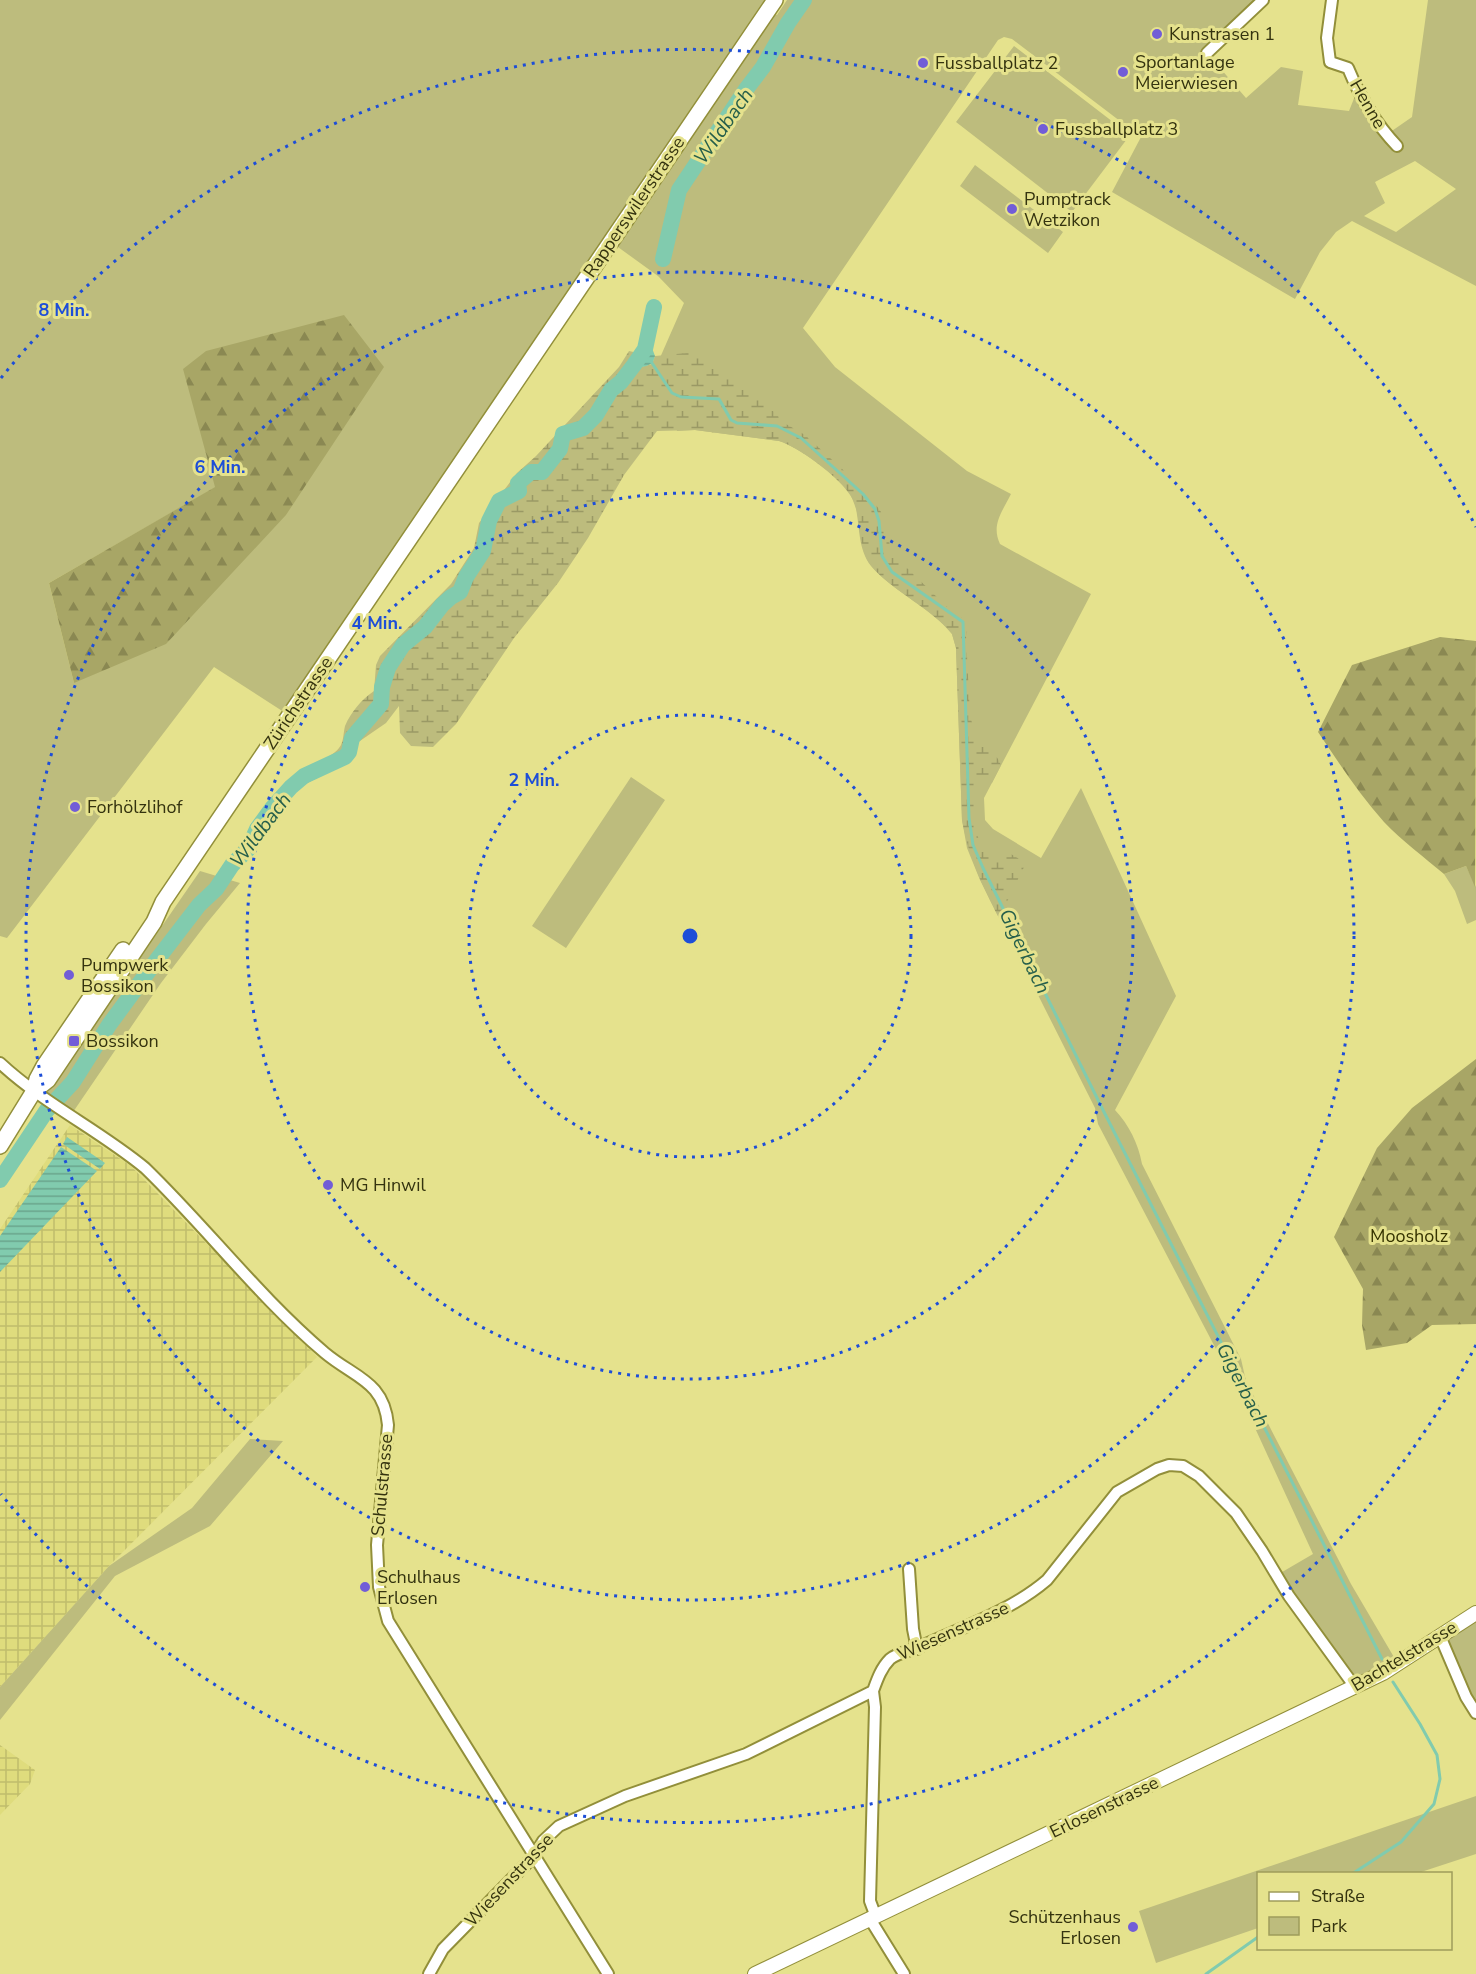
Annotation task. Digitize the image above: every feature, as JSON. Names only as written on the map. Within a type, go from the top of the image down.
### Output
[{"type":"main road","name":"Rapperswilerstrasse","points":[[494,415],[775,0]]},
{"type":"main road","name":"Zürichstrasse","points":[[0,1146],[34,1091],[42,1070],[89,999],[146,917],[163,902],[494,415]]},
{"type":"street","points":[[1207,53],[1263,0]]},
{"type":"street","name":"Henne","points":[[1332,0],[1327,38],[1330,62],[1348,68],[1357,91],[1386,135],[1397,146]]},
{"type":"street","name":"Schulstrasse","points":[[0,1063],[34,1091],[128,1154],[145,1168],[296,1328],[328,1356],[372,1386],[381,1397],[387,1411],[388,1425],[376,1545],[379,1587],[388,1621],[608,1974]]},
{"type":"street","name":"Wiesenstrasse","points":[[429,1974],[443,1949],[534,1857],[543,1841],[559,1826],[625,1796],[746,1754],[873,1691],[879,1674],[892,1658],[917,1649],[1016,1603],[1038,1589],[1047,1581],[1118,1492],[1157,1469],[1169,1465],[1183,1466],[1198,1476],[1236,1513],[1289,1596],[1355,1687]]},
{"type":"street","points":[[909,1569],[913,1629],[917,1649]]},
{"type":"street","name":"Bachtelstrasse","points":[[1332,1698],[1398,1664],[1476,1612]]},
{"type":"street","points":[[1440,1636],[1466,1697],[1476,1713]]},
{"type":"street","points":[[873,1691],[875,1707],[870,1901],[873,1918],[904,1974]]},
{"type":"street","name":"Erlosenstrasse","points":[[755,1974],[1332,1698]]},
{"type":"shaded area","points":[[640,346],[652,348],[655,356],[653,362],[641,367],[633,364]]},
{"type":"shaded area","points":[[70,1125],[131,1166],[317,1357],[109,1566],[0,1687],[0,1229]]},
{"type":"shaded area","points":[[67,1137],[105,1163],[100,1169],[63,1144]]},
{"type":"shaded area","points":[[61,1147],[97,1171],[0,1272],[0,1236]]},
{"type":"shaded area","points":[[0,1745],[35,1770],[30,1784],[0,1815]]},
{"type":"green space","points":[[0,0],[775,0],[768,9],[777,15],[787,0],[1263,0],[1207,53],[1246,98],[1281,67],[1303,71],[1298,105],[1349,111],[1357,91],[1386,135],[1412,117],[1428,0],[1476,0],[1476,286],[1352,221],[1336,232],[1320,252],[1295,299],[1112,192],[1141,137],[1012,39],[1004,37],[998,40],[803,328],[835,367],[967,471],[1011,494],[997,525],[1000,544],[1091,594],[984,798],[985,820],[993,829],[1041,858],[1081,788],[1176,996],[1115,1110],[1132,1135],[1142,1164],[1241,1359],[1246,1381],[1351,1584],[1398,1664],[1355,1687],[1277,1575],[1313,1554],[1238,1391],[1098,1124],[1095,1108],[980,880],[967,848],[962,820],[956,648],[952,634],[934,616],[890,584],[871,566],[864,553],[856,509],[850,494],[817,462],[779,441],[695,430],[677,431],[659,360],[684,303],[658,276],[611,242],[290,716],[214,667],[7,938],[0,936]],"holes":[[[1415,161],[1456,189],[1396,232],[1364,216],[1385,203],[1375,182]],[[216,487],[74,683],[49,583]]]},
{"type":"green space","name":"Fussballplatz 3","points":[[1014,46],[1130,135],[1072,212],[956,122]]},
{"type":"green space","name":"Pumptrack Wetzikon","points":[[975,165],[1063,232],[1048,253],[960,186]]},
{"type":"green space","points":[[344,315],[384,367],[286,515],[166,644],[74,683],[49,583],[215,487],[183,369],[206,351]]},
{"type":"green space","points":[[629,351],[638,353],[634,361],[641,367],[652,364],[655,356],[697,352],[757,395],[786,424],[805,435],[866,491],[881,512],[884,533],[897,558],[946,606],[969,623],[966,636],[970,716],[975,733],[990,744],[1001,765],[992,783],[976,786],[973,821],[982,850],[990,855],[1006,851],[1026,863],[999,918],[977,871],[968,847],[962,820],[956,648],[952,634],[874,569],[862,546],[855,504],[850,495],[833,476],[811,458],[779,441],[695,430],[657,431],[624,475],[588,538],[558,583],[514,638],[456,724],[433,747],[411,746],[400,733],[399,706],[386,723],[357,743],[353,756],[338,767],[300,787],[272,820],[252,855],[229,879],[216,875],[286,784],[339,748],[350,716],[374,691],[376,665],[380,656],[451,584],[474,548],[479,523],[517,473],[536,456],[619,367]]},
{"type":"green space","points":[[1440,637],[1476,641],[1475,887],[1466,866],[1444,874],[1391,829],[1358,789],[1318,732],[1352,665]]},
{"type":"green space","points":[[631,777],[665,800],[566,948],[532,926]]},
{"type":"green space","points":[[1466,866],[1476,887],[1476,920],[1467,924],[1455,891],[1444,874]]},
{"type":"green space","points":[[200,871],[240,883],[161,983],[71,1115],[44,1097]]},
{"type":"green space","name":"Moosholz","points":[[1476,1059],[1476,1324],[1432,1325],[1407,1343],[1366,1350],[1362,1325],[1363,1289],[1334,1237],[1377,1148],[1412,1108]]},
{"type":"green space","points":[[250,1439],[283,1441],[210,1526],[115,1576],[0,1720],[0,1687],[109,1566],[192,1508]]},
{"type":"green space","points":[[1476,1613],[1476,1713],[1440,1636]]},
{"type":"green space","points":[[1476,1796],[1476,1854],[1421,1872],[1257,1872],[1257,1928],[1156,1963],[1139,1911]]},
{"type":"waterway","name":"Wildbach","points":[[663,259],[679,190],[763,67],[804,0]]},
{"type":"waterway","name":"Wildbach","points":[[0,1180],[47,1110],[73,1082],[109,1025],[156,961],[199,905],[216,889],[232,865],[248,849],[257,829],[273,807],[304,776],[345,757],[349,752],[352,738],[381,704],[382,687],[388,668],[403,645],[425,627],[442,605],[460,592],[466,577],[483,551],[489,521],[499,501],[519,491],[518,483],[531,472],[542,472],[560,449],[563,434],[583,428],[596,415],[611,390],[621,382],[645,349],[654,307]]},
{"type":"waterway","name":"Gigerbach","points":[[650,360],[672,393],[681,397],[719,399],[731,420],[737,423],[777,426],[801,438],[863,494],[875,509],[879,521],[882,556],[892,572],[963,622],[969,818],[973,845],[1103,1110],[1382,1659]]},
{"type":"waterway","name":"Gigerbach","points":[[1355,1872],[1401,1842],[1434,1804],[1440,1779],[1437,1755],[1393,1682]]},
{"type":"waterway","name":"Gigerbach","points":[[1206,1974],[1257,1938]]},
{"type":"place","name":"Kunstrasen 1","points":[[1157,34]]},
{"type":"place","name":"Fussballplatz 2","points":[[923,63]]},
{"type":"place","name":"Sportanlage Meierwiesen","points":[[1123,72]]},
{"type":"place","name":"Fussballplatz 3","points":[[1043,129]]},
{"type":"place","name":"Pumptrack Wetzikon","points":[[1012,209]]},
{"type":"place","name":"Forhölzlihof","points":[[75,807]]},
{"type":"place","name":"Pumpwerk Bossikon","points":[[69,975]]},
{"type":"place","name":"Bossikon","points":[[74,1041]]},
{"type":"place","name":"MG Hinwil","points":[[328,1185]]},
{"type":"place","name":"Schulhaus Erlosen","points":[[365,1587]]},
{"type":"place","name":"Schützenhaus Erlosen","points":[[1133,1927]]}]
